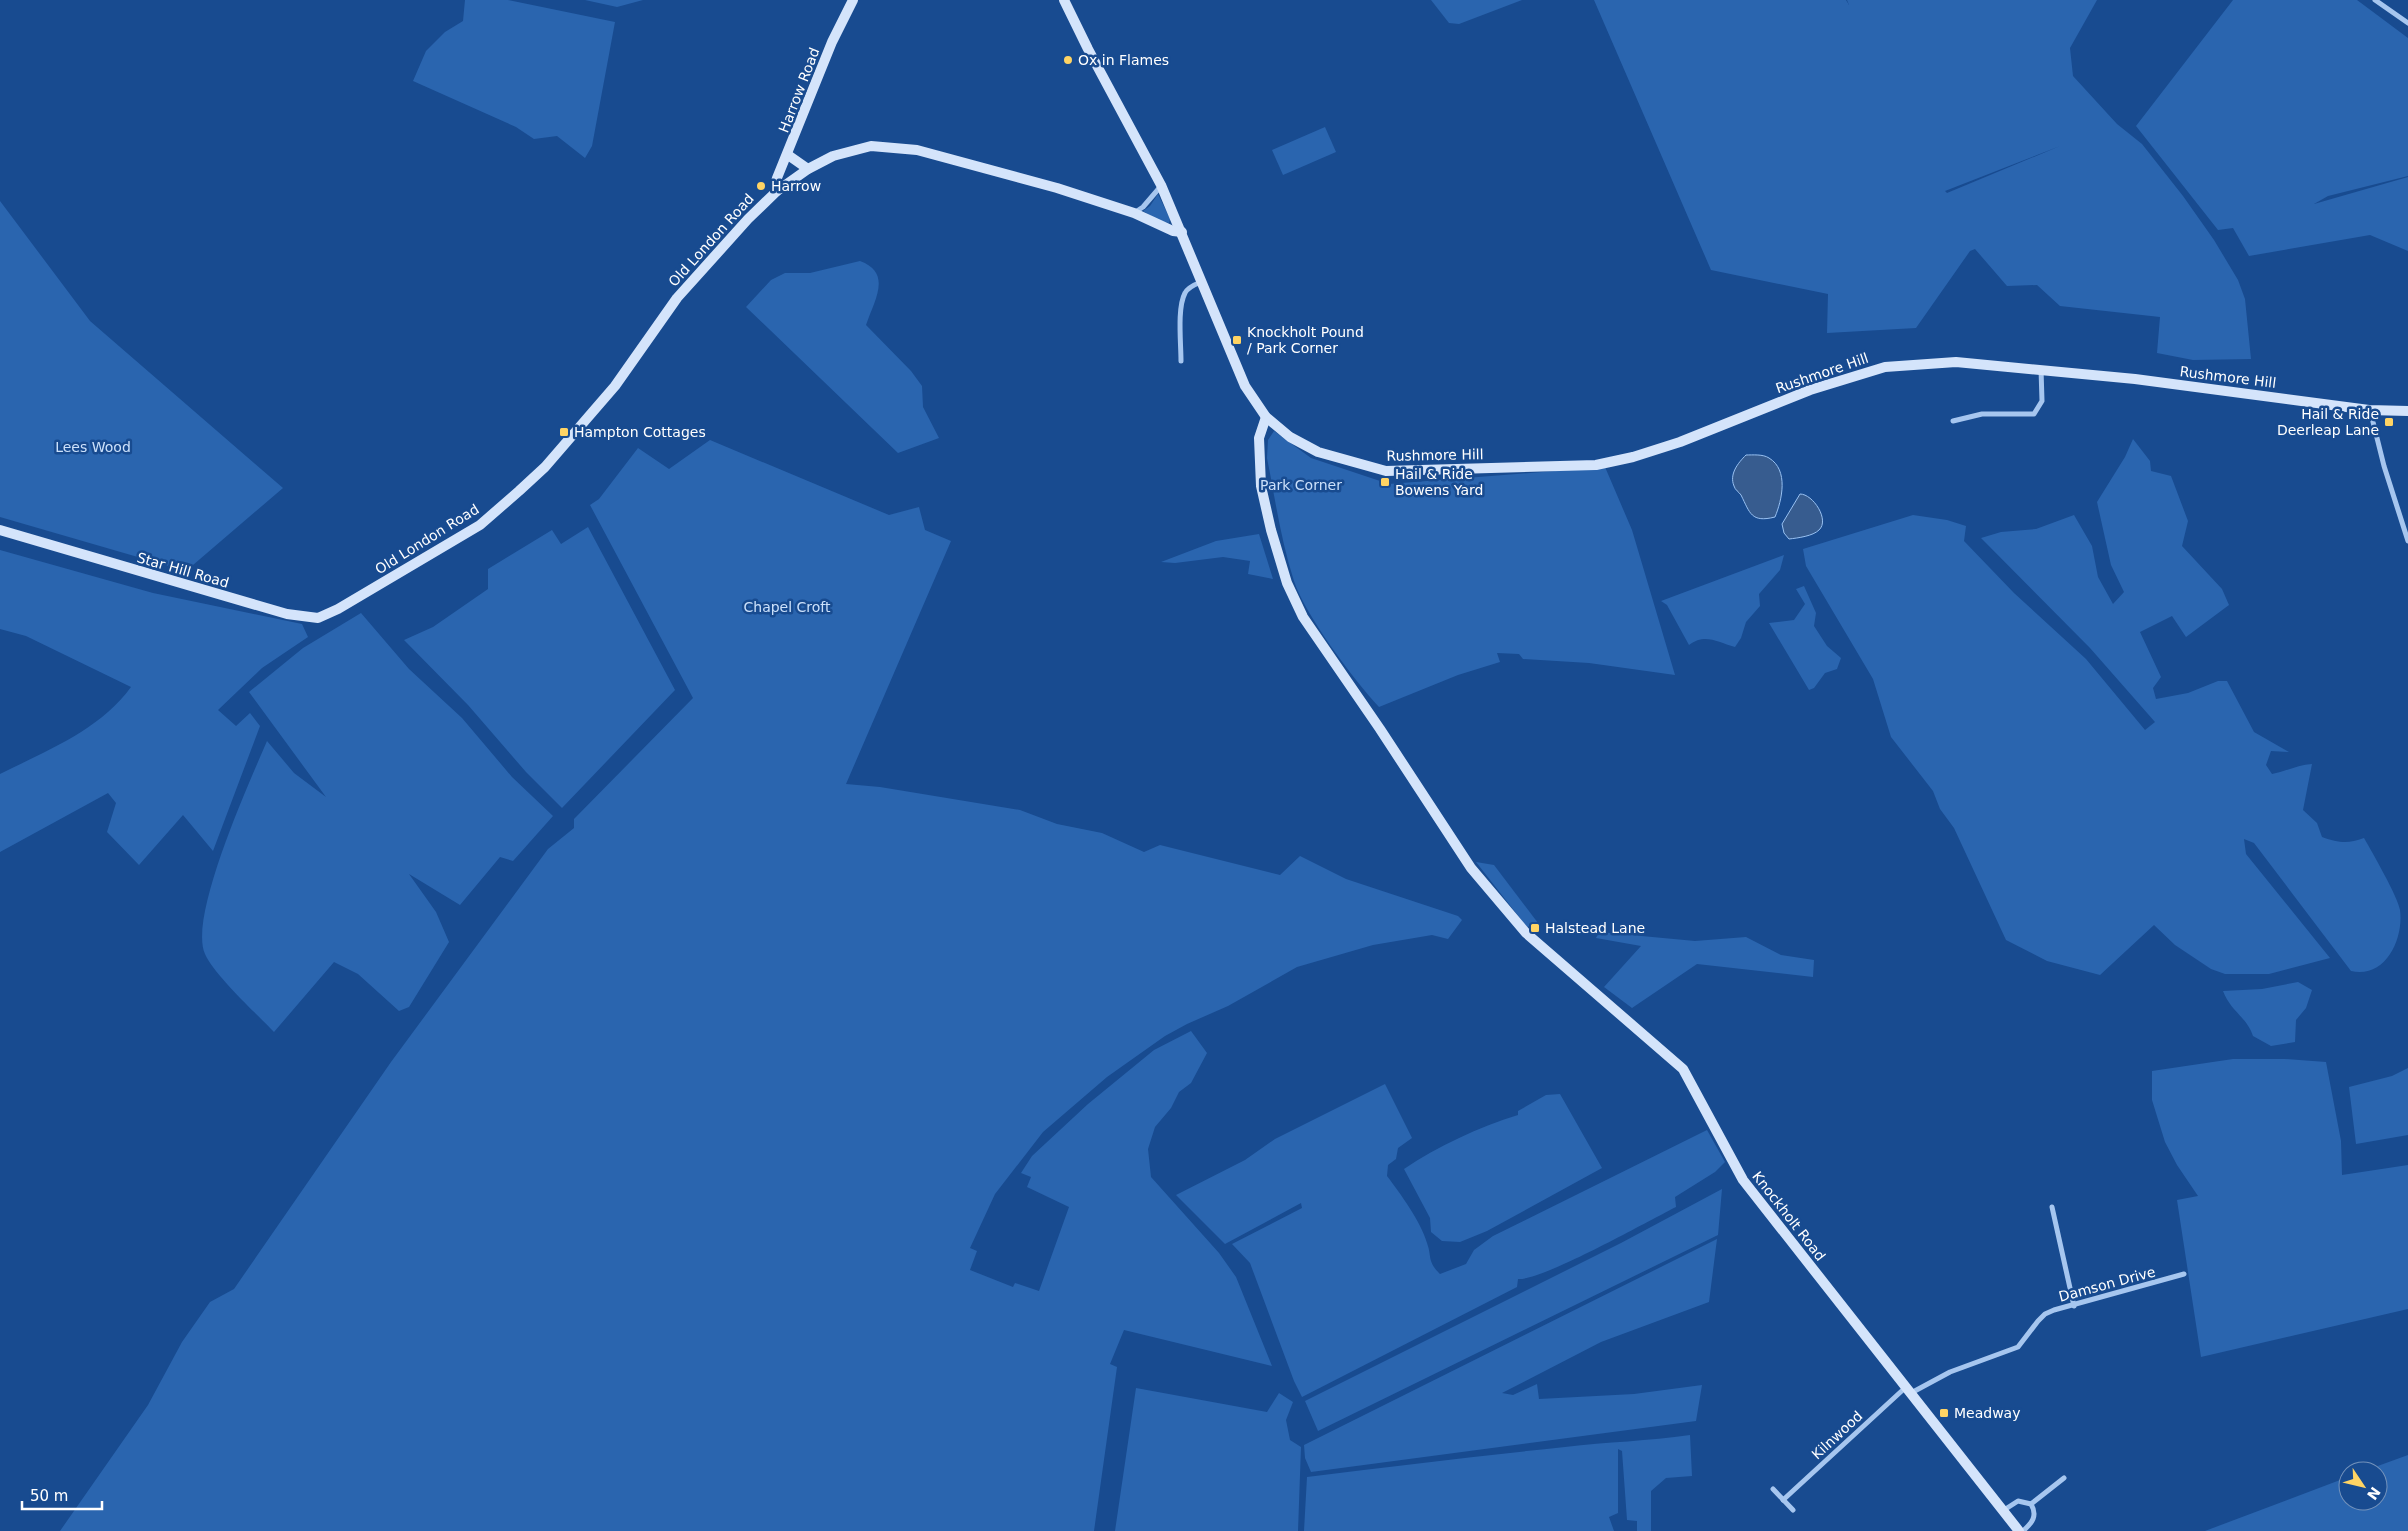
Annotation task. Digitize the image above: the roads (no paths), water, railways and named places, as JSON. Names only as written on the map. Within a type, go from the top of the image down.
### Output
[{"type":"street","name":"Harrow Road","points":[[777,191],[776,183],[827,55],[853,0]]},
{"type":"street","name":"Rushmore Hill","points":[[1064,0],[1088,50],[1161,185],[1245,386],[1266,417],[1290,437],[1318,452],[1386,471],[1596,465],[1633,457],[1680,442],[1810,390],[1885,367],[1956,362],[2134,379],[2369,410],[2408,411]]},
{"type":"street","points":[[2375,0],[2408,23]]},
{"type":"street","name":"Old London Road","points":[[357,598],[480,525],[545,467],[620,380],[681,293],[748,219],[777,191],[808,169],[833,156],[860,147],[904,148],[1013,175],[1134,213],[1173,231],[1182,232]]},
{"type":"street","points":[[788,155],[808,169]]},
{"type":"street","points":[[1134,213],[1143,207],[1161,185]]},
{"type":"street","points":[[1181,361],[1181,313],[1184,294],[1189,288],[1202,281]]},
{"type":"street","points":[[1954,421],[1982,414],[2034,414],[2042,401],[2041,369]]},
{"type":"street","points":[[2369,410],[2408,540]]},
{"type":"street","name":"Knockholt Road","points":[[1266,417],[1259,438],[1261,486],[1271,530],[1287,582],[1303,617],[1471,868],[1526,933],[1683,1069],[1743,1180],[2021,1531]]},
{"type":"street","name":"Star Hill Road","points":[[0,530],[287,614],[318,618],[357,598]]},
{"type":"street","points":[[2052,1207],[2074,1306]]},
{"type":"street","name":"Damson Drive","points":[[1908,1390],[1950,1372],[2013,1350],[2024,1340],[2045,1314],[2184,1274]]},
{"type":"street","name":"Kilnwood","points":[[1783,1500],[1908,1390]]},
{"type":"street","points":[[2031,1504],[2064,1478]]},
{"type":"street","points":[[1773,1489],[1793,1510]]},
{"type":"street","points":[[2004,1510],[2018,1501],[2031,1504],[2035,1511],[2034,1518],[2021,1531]]},
{"type":"place","name":"Ox in Flames","points":[[1068,60]]},
{"type":"place","name":"Harrow","points":[[761,186]]},
{"type":"place","name":"Knockholt Pound / Park Corner","points":[[1237,340]]},
{"type":"place","name":"Hail & Ride Deerleap Lane","points":[[2389,422]]},
{"type":"place","name":"Hampton Cottages","points":[[564,432]]},
{"type":"place","name":"Hail & Ride Bowens Yard","points":[[1385,482]]},
{"type":"place","name":"Halstead Lane","points":[[1535,928]]},
{"type":"place","name":"Meadway","points":[[1944,1413]]},
{"type":"park label","name":"Lees Wood","points":[[93,447]]},
{"type":"park label","name":"Park Corner","points":[[1301,485]]},
{"type":"park label","name":"Chapel Croft","points":[[787,607]]}]
